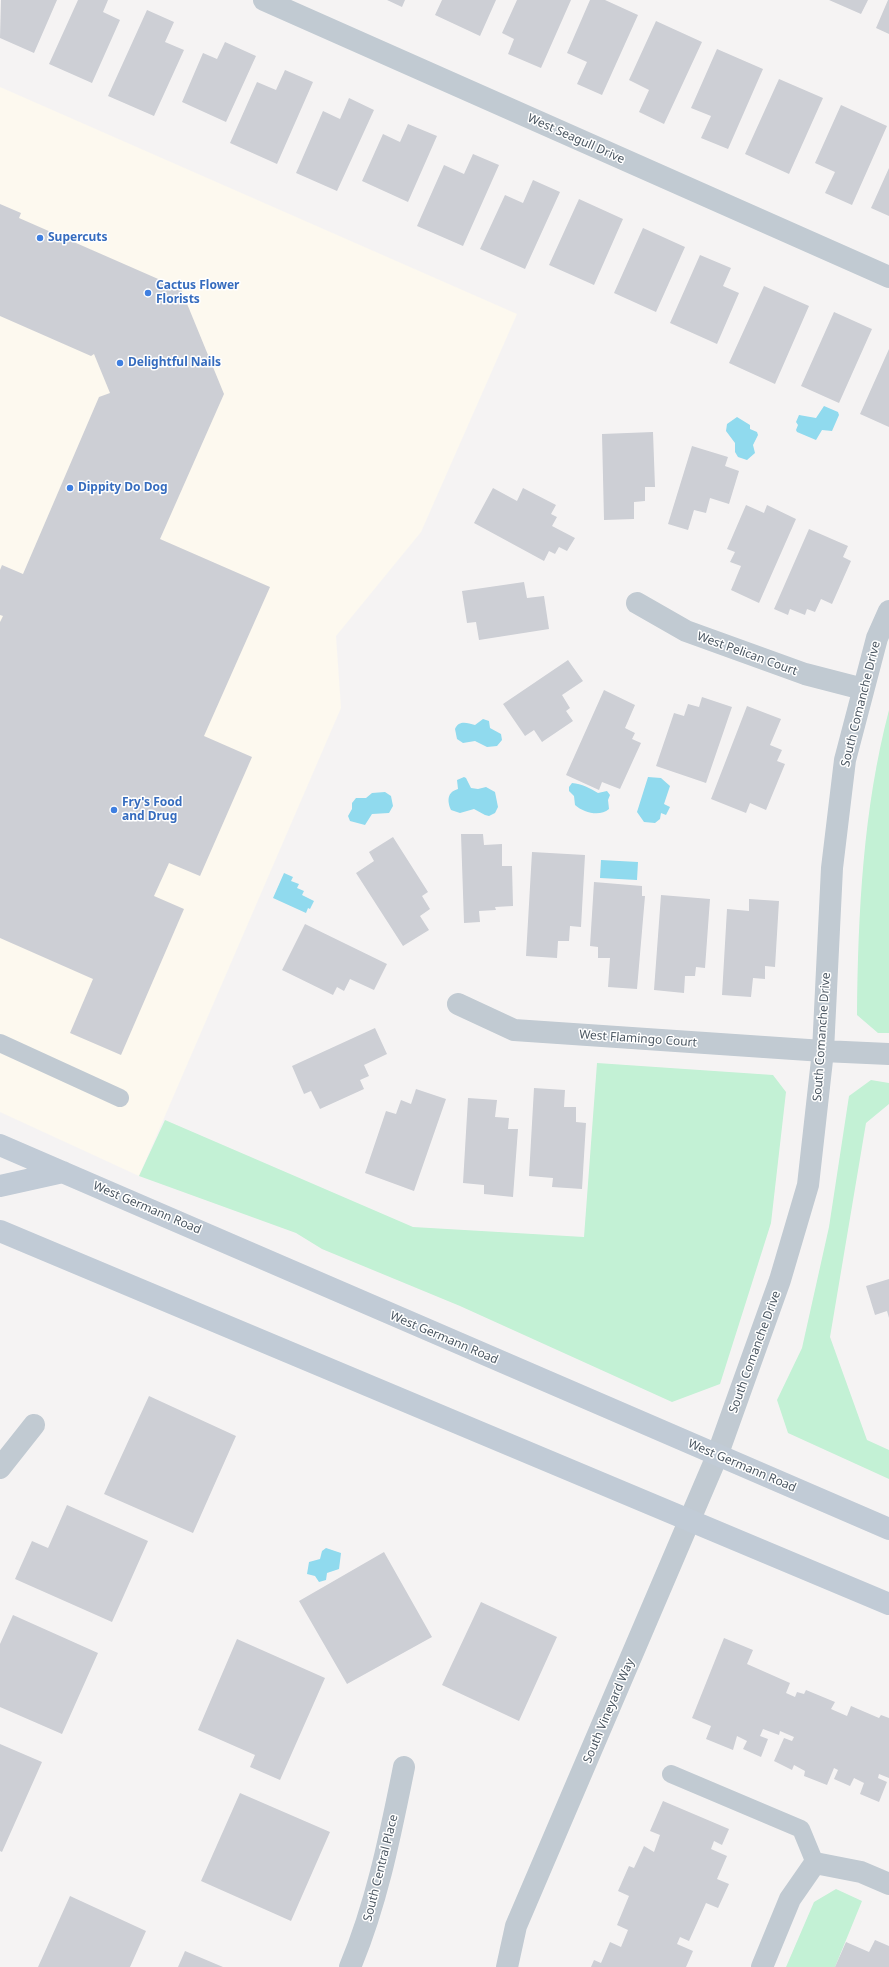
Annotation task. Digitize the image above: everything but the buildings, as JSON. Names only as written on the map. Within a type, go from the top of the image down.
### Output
[{"type":"main road","name":"West Germann Road","points":[[0,1145],[889,1529]]},
{"type":"main road","points":[[0,1186],[63,1172]]},
{"type":"main road","points":[[0,1231],[889,1604]]},
{"type":"street","name":"West Seagull Drive","points":[[264,0],[889,277]]},
{"type":"street","name":"West Pelican Court","points":[[637,602],[686,631],[805,674],[864,689]]},
{"type":"street","name":"South Comanche Drive","points":[[717,1456],[780,1280],[808,1185],[823,1051],[832,868],[845,760],[877,638],[889,611]]},
{"type":"street","name":"West Flamingo Court","points":[[458,1004],[514,1030],[823,1051],[889,1054]]},
{"type":"street","points":[[0,1468],[34,1425]]},
{"type":"street","name":"South Vineyard Way","points":[[507,1967],[516,1926],[717,1456]]},
{"type":"street","name":"South Central Place","points":[[350,1967],[365,1932],[386,1860],[404,1767]]},
{"type":"street","points":[[762,1967],[790,1899],[816,1863],[861,1872],[889,1884]]},
{"type":"lane","points":[[0,1043],[120,1098]]},
{"type":"lane","points":[[671,1774],[801,1829],[816,1863]]},
{"type":"shaded area","points":[[0,87],[517,314],[421,532],[336,636],[341,708],[139,1176],[0,1112]]},
{"type":"green space","points":[[889,710],[889,1033],[878,1033],[857,1015],[859,938],[864,861],[873,785]]},
{"type":"green space","points":[[597,1063],[773,1075],[786,1092],[771,1223],[720,1384],[672,1402],[460,1306],[322,1249],[296,1233],[139,1176],[165,1120],[413,1227],[584,1237]]},
{"type":"green space","points":[[871,1080],[889,1083],[889,1104],[866,1123],[830,1337],[867,1440],[889,1450],[889,1479],[788,1433],[777,1400],[802,1348],[829,1227],[849,1096]]},
{"type":"green space","points":[[836,1889],[862,1901],[835,1967],[786,1967],[814,1902]]},
{"type":"water","points":[[824,406],[838,412],[839,415],[832,431],[822,430],[816,440],[797,432],[796,430],[798,425],[796,422],[799,415],[816,418]]},
{"type":"water","points":[[737,417],[750,425],[750,429],[757,432],[758,435],[753,445],[755,453],[747,460],[738,457],[735,452],[735,443],[726,431],[727,424]]},
{"type":"water","points":[[483,719],[489,721],[490,728],[501,734],[502,740],[497,746],[487,747],[475,741],[463,743],[457,739],[455,729],[459,724],[464,723],[475,725]]},
{"type":"water","points":[[464,777],[471,788],[478,789],[486,787],[495,792],[498,807],[495,813],[489,816],[474,809],[460,813],[451,810],[449,797],[454,790],[458,789],[457,780]]},
{"type":"water","points":[[648,777],[661,778],[670,786],[664,804],[670,807],[666,815],[661,813],[660,819],[655,823],[644,822],[637,812]]},
{"type":"water","points":[[572,783],[586,786],[598,793],[607,791],[610,795],[608,800],[609,809],[601,813],[592,813],[579,808],[575,805],[574,796],[569,791],[569,787]]},
{"type":"water","points":[[385,792],[391,796],[393,806],[389,813],[372,814],[365,825],[350,821],[348,816],[352,809],[352,803],[356,798],[366,798],[372,793]]},
{"type":"water","points":[[601,860],[638,862],[637,880],[600,878]]},
{"type":"water","points":[[284,873],[293,877],[291,881],[299,884],[297,888],[304,891],[302,895],[314,901],[306,913],[273,898]]},
{"type":"water","points":[[326,1548],[341,1553],[339,1569],[327,1573],[326,1580],[319,1582],[315,1576],[307,1574],[309,1562],[320,1559],[322,1551]]},
{"type":"place","name":"Supercuts","points":[[40,238]]},
{"type":"place","name":"Cactus Flower Florists","points":[[148,293]]},
{"type":"place","name":"Delightful Nails","points":[[120,363]]},
{"type":"place","name":"Dippity Do Dog","points":[[70,488]]},
{"type":"place","name":"Fry's Food and Drug","points":[[114,810]]}]
